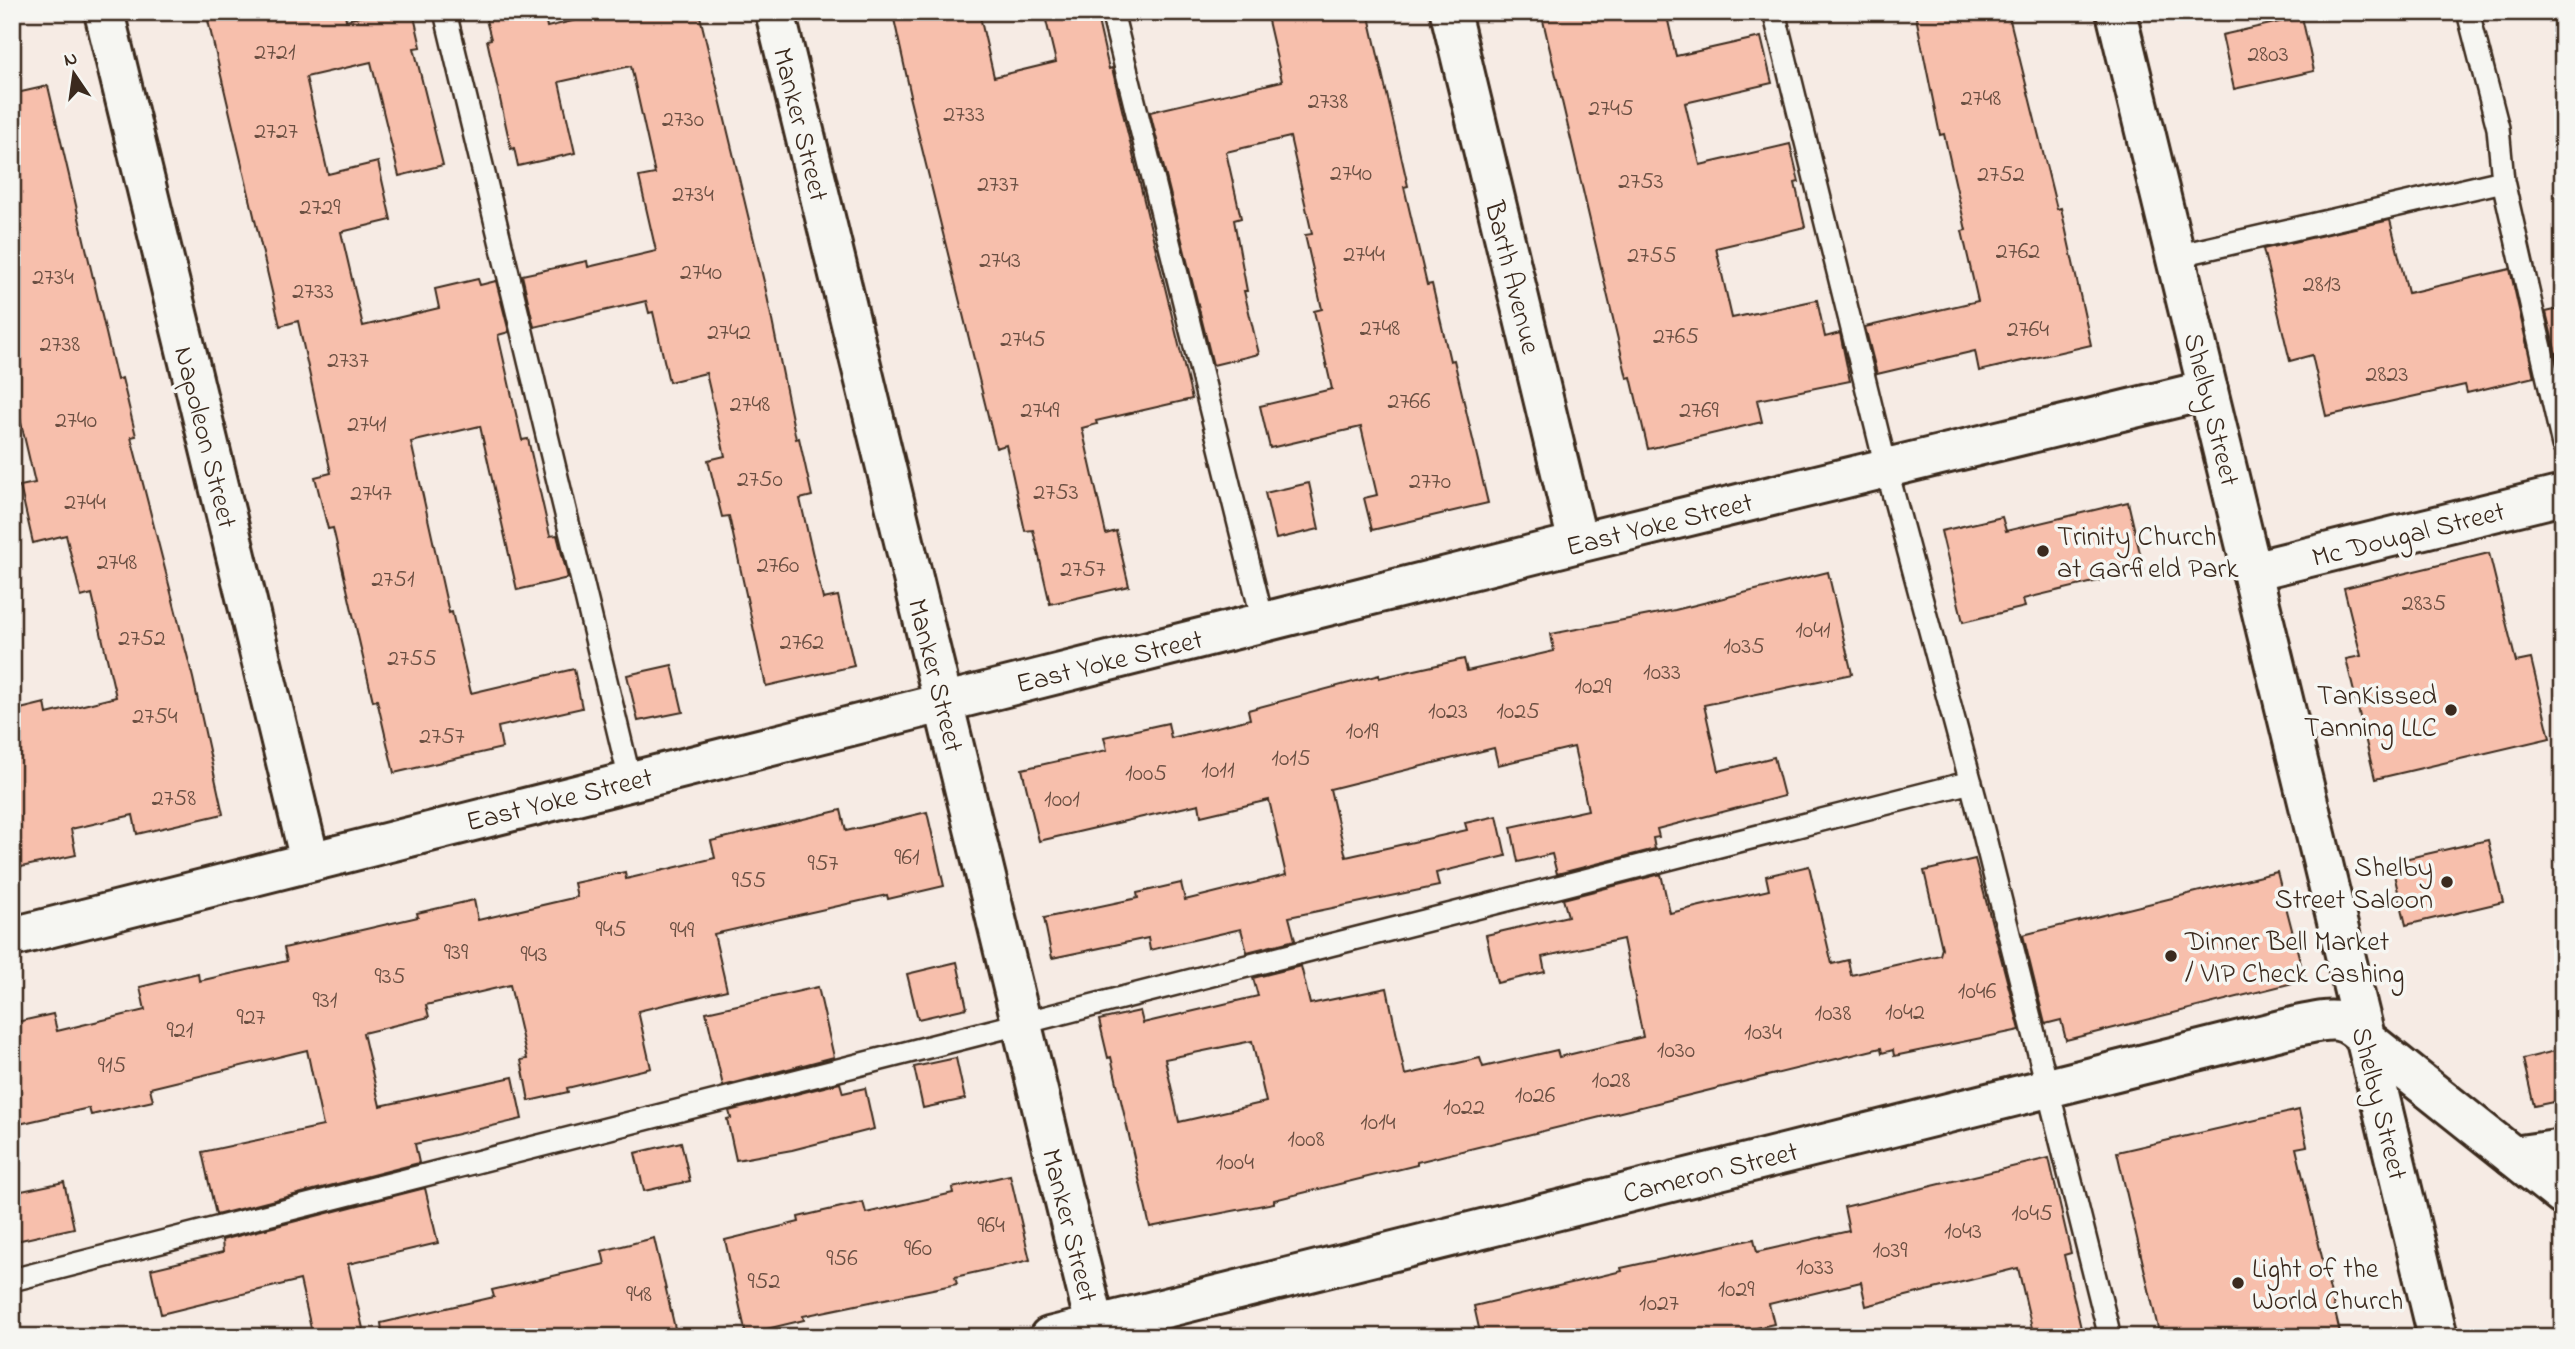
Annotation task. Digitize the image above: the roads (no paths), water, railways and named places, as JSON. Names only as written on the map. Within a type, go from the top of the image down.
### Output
[{"type":"street","name":"Napoleon Street","points":[[104,12],[310,861]]},
{"type":"street","name":"Manker Street","points":[[775,12],[1096,1331]]},
{"type":"street","name":"Barth Avenue","points":[[1450,12],[1578,542]]},
{"type":"street","name":"Shelby Street","points":[[2116,12],[2438,1337]]},
{"type":"street","name":"East Yoke Street","points":[[12,937],[1578,542],[2208,390]]},
{"type":"street","name":"Mc Dougal Street","points":[[2252,571],[2563,495]]},
{"type":"street","name":"Cameron Street","points":[[1049,1337],[1096,1331],[2049,1087],[2319,1022],[2340,1020],[2354,1026],[2366,1039],[2563,1196]]},
{"type":"street","points":[[2513,1156],[2563,1149]]},
{"type":"lane","points":[[445,12],[630,780]]},
{"type":"lane","points":[[1112,12],[1264,621]]},
{"type":"lane","points":[[1774,12],[1886,467],[1971,782],[2110,1337]]},
{"type":"lane","points":[[2468,12],[2498,128],[2503,181],[2563,445]]},
{"type":"lane","points":[[2176,257],[2503,181]]},
{"type":"lane","points":[[12,1280],[1971,782]]},
{"type":"place","name":"Trinity Church at Garfield Park","points":[[2043,551]]},
{"type":"place","name":"TanKissed Tanning LLC","points":[[2451,710]]},
{"type":"place","name":"Shelby Street Saloon","points":[[2447,882]]},
{"type":"place","name":"Dinner Bell Market / VIP Check Cashing","points":[[2171,956]]},
{"type":"place","name":"Light of the World Church","points":[[2238,1283]]}]
